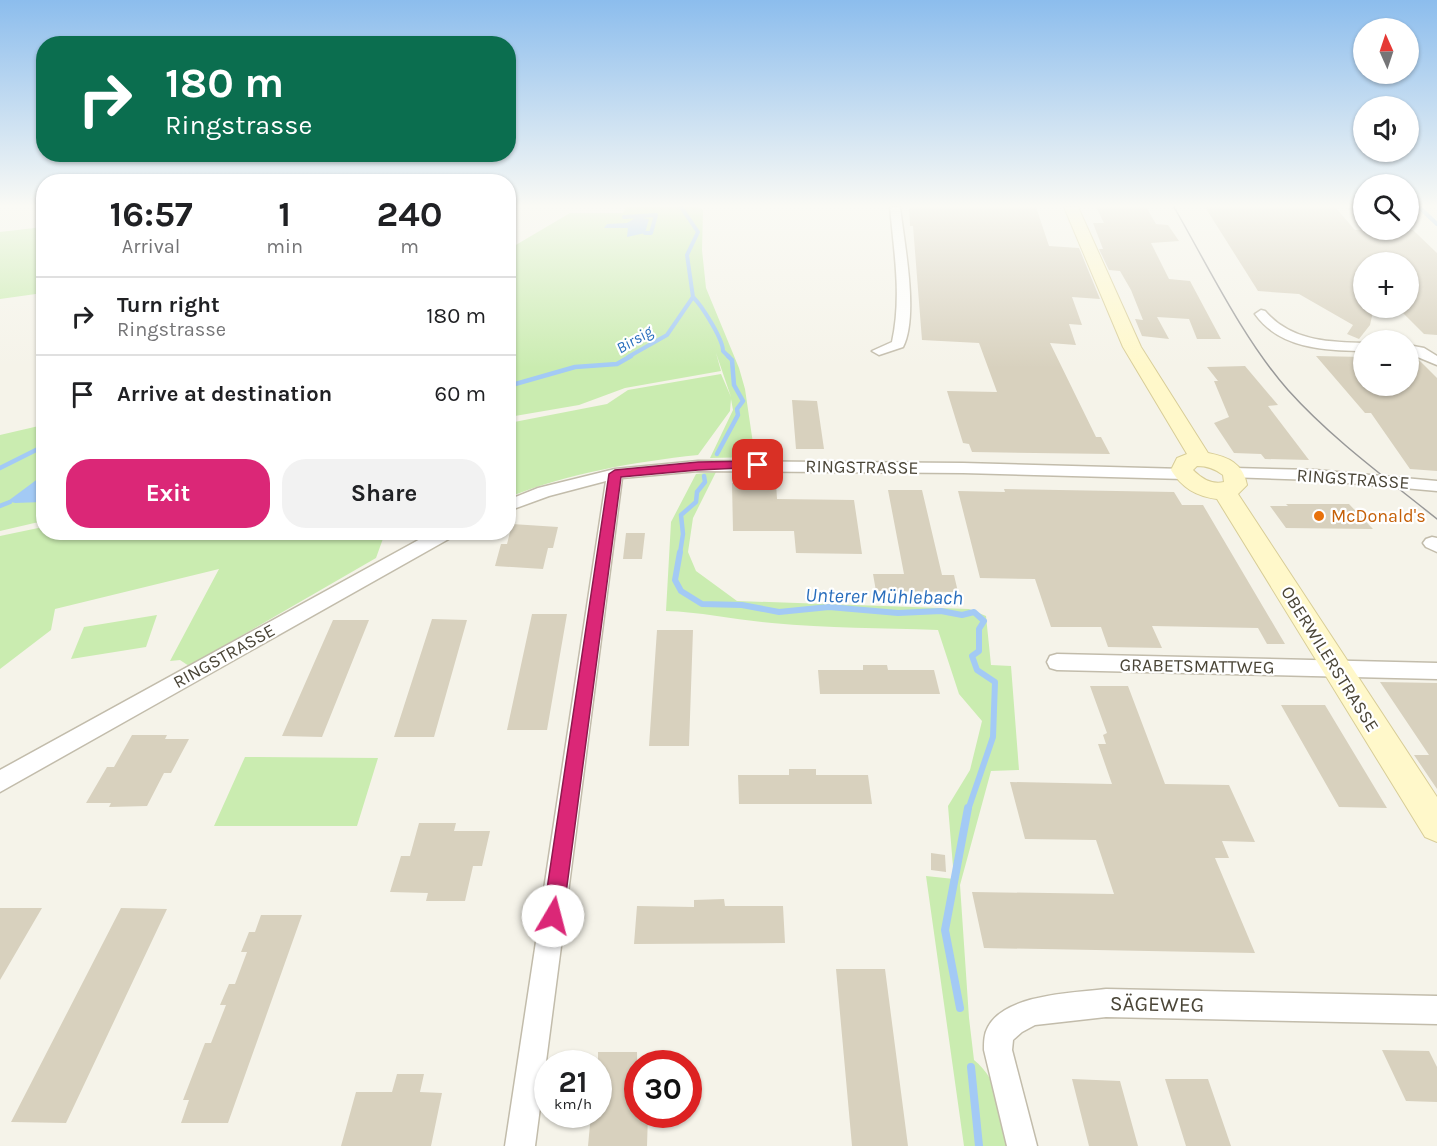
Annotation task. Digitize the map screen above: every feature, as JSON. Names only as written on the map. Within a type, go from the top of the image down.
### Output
[{"type":"main road","points":[[1094,260],[1132,347],[1192,466],[1215,461],[1229,482]]},
{"type":"main road","name":"OBERWILERSTRASSE","points":[[1229,482],[1336,669],[1437,826]]},
{"type":"street","points":[[879,351],[898,344],[901,333],[903,310],[899,260]]},
{"type":"street","points":[[1261,314],[1271,325],[1296,338],[1328,346],[1353,347]]},
{"type":"street","points":[[1419,352],[1437,361]]},
{"type":"street","name":"RINGSTRASSE","points":[[516,503],[543,492],[615,474],[698,466],[1192,466]]},
{"type":"street","points":[[520,1146],[615,474]]},
{"type":"street","name":"RINGSTRASSE","points":[[1229,482],[1315,475],[1437,486]]},
{"type":"street","name":"RINGSTRASSE","points":[[0,782],[432,540]]},
{"type":"street","name":"GRABETSMATTWEG","points":[[1057,662],[1437,670]]},
{"type":"street","name":"SÄGEWEG","points":[[1022,1146],[998,1050],[999,1034],[1012,1022],[1033,1012],[1106,1003],[1437,1010]]},
{"type":"green space","points":[[0,260],[36,260],[36,294],[0,299]]},
{"type":"green space","points":[[516,260],[703,260],[706,288],[739,368],[745,389],[755,457],[710,458],[733,410],[731,399],[730,411],[698,455],[650,461],[578,475],[516,495],[516,422],[607,404],[628,390],[721,374],[731,397],[716,353],[721,371],[625,388],[579,405],[516,416]]},
{"type":"green space","points":[[36,427],[36,523],[0,531],[0,435]]},
{"type":"green space","points":[[716,472],[693,518],[688,552],[696,571],[737,601],[969,609],[986,616],[991,665],[1011,666],[1019,770],[991,771],[960,885],[974,1060],[983,1068],[995,1088],[1011,1146],[964,1146],[926,876],[954,879],[948,806],[970,770],[982,721],[959,694],[938,630],[793,625],[666,611],[671,522],[696,474]]},
{"type":"green space","points":[[36,528],[36,540],[382,540],[376,558],[189,666],[180,660],[170,661],[219,569],[55,609],[51,630],[0,669],[0,536]]},
{"type":"green space","points":[[157,615],[146,647],[71,659],[84,627]]},
{"type":"green space","points":[[245,757],[378,758],[357,826],[214,826]]},
{"type":"water","points":[[36,480],[36,502],[8,501]]},
{"type":"building","points":[[916,260],[1084,260],[1100,299],[1072,297],[1082,325],[1069,324],[1076,345],[1050,343],[1096,437],[1101,437],[1110,454],[972,452],[969,444],[963,443],[947,391],[997,392],[979,343],[922,340]]},
{"type":"building","points":[[1104,260],[1160,260],[1169,279],[1190,281],[1221,339],[1197,339],[1189,319],[1157,317],[1169,339],[1142,336],[1135,319],[1143,320],[1131,290],[1120,271],[1109,270]]},
{"type":"building","points":[[1239,260],[1353,260],[1353,318],[1372,318],[1370,325],[1366,330],[1353,330],[1353,336],[1347,334],[1353,325],[1299,294],[1258,291]]},
{"type":"building","points":[[1419,260],[1437,260],[1437,335],[1424,334],[1408,318],[1419,318]]},
{"type":"building","points":[[1316,356],[1353,357],[1353,396],[1419,396],[1419,360],[1437,378],[1437,471],[1410,469],[1371,413],[1365,413]]},
{"type":"building","points":[[1245,366],[1278,405],[1268,406],[1309,460],[1265,459],[1261,454],[1234,453],[1214,423],[1229,417],[1214,381],[1218,381],[1207,367]]},
{"type":"building","points":[[792,400],[817,401],[824,449],[796,449]]},
{"type":"building","points":[[732,483],[776,483],[777,499],[854,500],[862,554],[796,553],[794,531],[733,531]]},
{"type":"building","points":[[1004,489],[1174,492],[1182,505],[1203,505],[1285,644],[1267,644],[1258,628],[1152,626],[1162,648],[1108,647],[1101,627],[1051,627],[1035,579],[980,578],[958,491],[1005,492]]},
{"type":"building","points":[[888,490],[922,490],[942,575],[954,575],[958,592],[876,591],[873,574],[904,574]]},
{"type":"building","name":"McDonald's","points":[[1286,504],[1349,504],[1373,529],[1286,528],[1270,506],[1288,506]]},
{"type":"building","points":[[516,524],[558,527],[553,548],[548,548],[543,569],[495,566],[501,544],[507,544],[508,540],[516,540]]},
{"type":"building","points":[[626,533],[645,533],[642,559],[623,559]]},
{"type":"building","points":[[532,614],[567,614],[547,730],[507,730]]},
{"type":"building","points":[[432,619],[467,620],[434,737],[394,737]]},
{"type":"building","points":[[333,620],[369,620],[322,737],[282,736]]},
{"type":"building","points":[[657,630],[693,630],[689,746],[649,746]]},
{"type":"building","points":[[863,665],[887,665],[888,670],[934,670],[940,694],[820,694],[818,670],[863,670]]},
{"type":"building","points":[[1380,682],[1437,683],[1437,789],[1414,755],[1429,755]]},
{"type":"building","points":[[1090,686],[1128,686],[1165,784],[1229,785],[1255,842],[1222,841],[1229,858],[1215,858],[1255,953],[984,948],[972,892],[1114,894],[1096,840],[1025,839],[1010,782],[1112,784],[1098,744],[1106,744],[1103,735],[1107,733]]},
{"type":"building","points":[[1281,705],[1325,705],[1387,808],[1339,807]]},
{"type":"building","points":[[132,735],[167,735],[165,739],[189,739],[171,773],[164,773],[147,806],[109,807],[111,803],[86,803],[107,767],[114,767]]},
{"type":"building","points":[[789,769],[816,769],[816,775],[868,775],[872,804],[739,804],[738,775],[789,775]]},
{"type":"building","points":[[419,823],[456,823],[454,831],[490,831],[482,866],[473,866],[465,901],[426,901],[428,893],[390,892],[401,856],[410,856]]},
{"type":"building","points":[[931,853],[945,855],[946,872],[931,870]]},
{"type":"building","points":[[724,899],[725,906],[783,906],[785,943],[634,944],[637,906],[694,907],[694,900]]},
{"type":"building","points":[[0,908],[42,908],[0,980]]},
{"type":"building","points":[[121,908],[167,909],[66,1123],[11,1122]]},
{"type":"building","points":[[261,915],[302,915],[228,1123],[181,1123],[189,1100],[183,1100],[205,1043],[211,1043],[226,1005],[220,1005],[229,984],[235,984],[247,952],[241,952],[249,932],[255,932]]},
{"type":"building","points":[[836,969],[885,969],[908,1146],[852,1146]]},
{"type":"building","points":[[1382,1050],[1429,1051],[1437,1067],[1437,1102],[1406,1101]]},
{"type":"building","points":[[612,1052],[624,1052],[624,1128],[648,1128],[647,1146],[588,1146],[590,1128],[612,1128]]},
{"type":"building","points":[[397,1074],[424,1074],[420,1092],[442,1093],[431,1146],[341,1146],[356,1092],[392,1092]]},
{"type":"building","points":[[1072,1079],[1120,1081],[1138,1146],[1089,1146]]},
{"type":"building","points":[[1165,1079],[1208,1079],[1231,1146],[1186,1146]]},
{"type":"waterway","name":"Birsig","points":[[688,260],[693,297]]},
{"type":"waterway","name":"Birsig","points":[[628,357],[667,335],[693,297]]},
{"type":"waterway","name":"Unterer Mühlebach","points":[[693,297],[720,339],[723,351],[732,360],[734,385],[743,401],[737,409],[738,415],[717,454]]},
{"type":"waterway","name":"Birsig","points":[[516,384],[575,367],[617,364],[631,356]]},
{"type":"waterway","name":"Birsig","points":[[0,468],[36,450]]},
{"type":"waterway","name":"Unterer Mühlebach","points":[[680,553],[683,534],[681,515],[696,502],[697,492],[705,482],[704,476]]},
{"type":"waterway","points":[[0,506],[10,502]]},
{"type":"waterway","name":"Unterer Mühlebach","points":[[680,552],[675,580],[681,591],[702,604],[742,605],[779,612],[829,607],[898,613],[941,611],[962,615],[974,612],[984,621],[979,629],[979,651],[972,656],[977,670],[995,682],[993,737],[968,810]]},
{"type":"waterway","name":"Unterer Mühlebach","points":[[960,1008],[945,930],[968,808]]},
{"type":"waterway","name":"Unterer Mühlebach","points":[[971,1067],[979,1146]]},
{"type":"tram line","points":[[1204,260],[1241,325],[1288,390],[1341,442],[1437,519]]},
{"type":"place","name":"McDonald's","points":[[1319,516]]},
{"type":"route","points":[[553,916],[615,474],[698,466],[758,465]]}]
